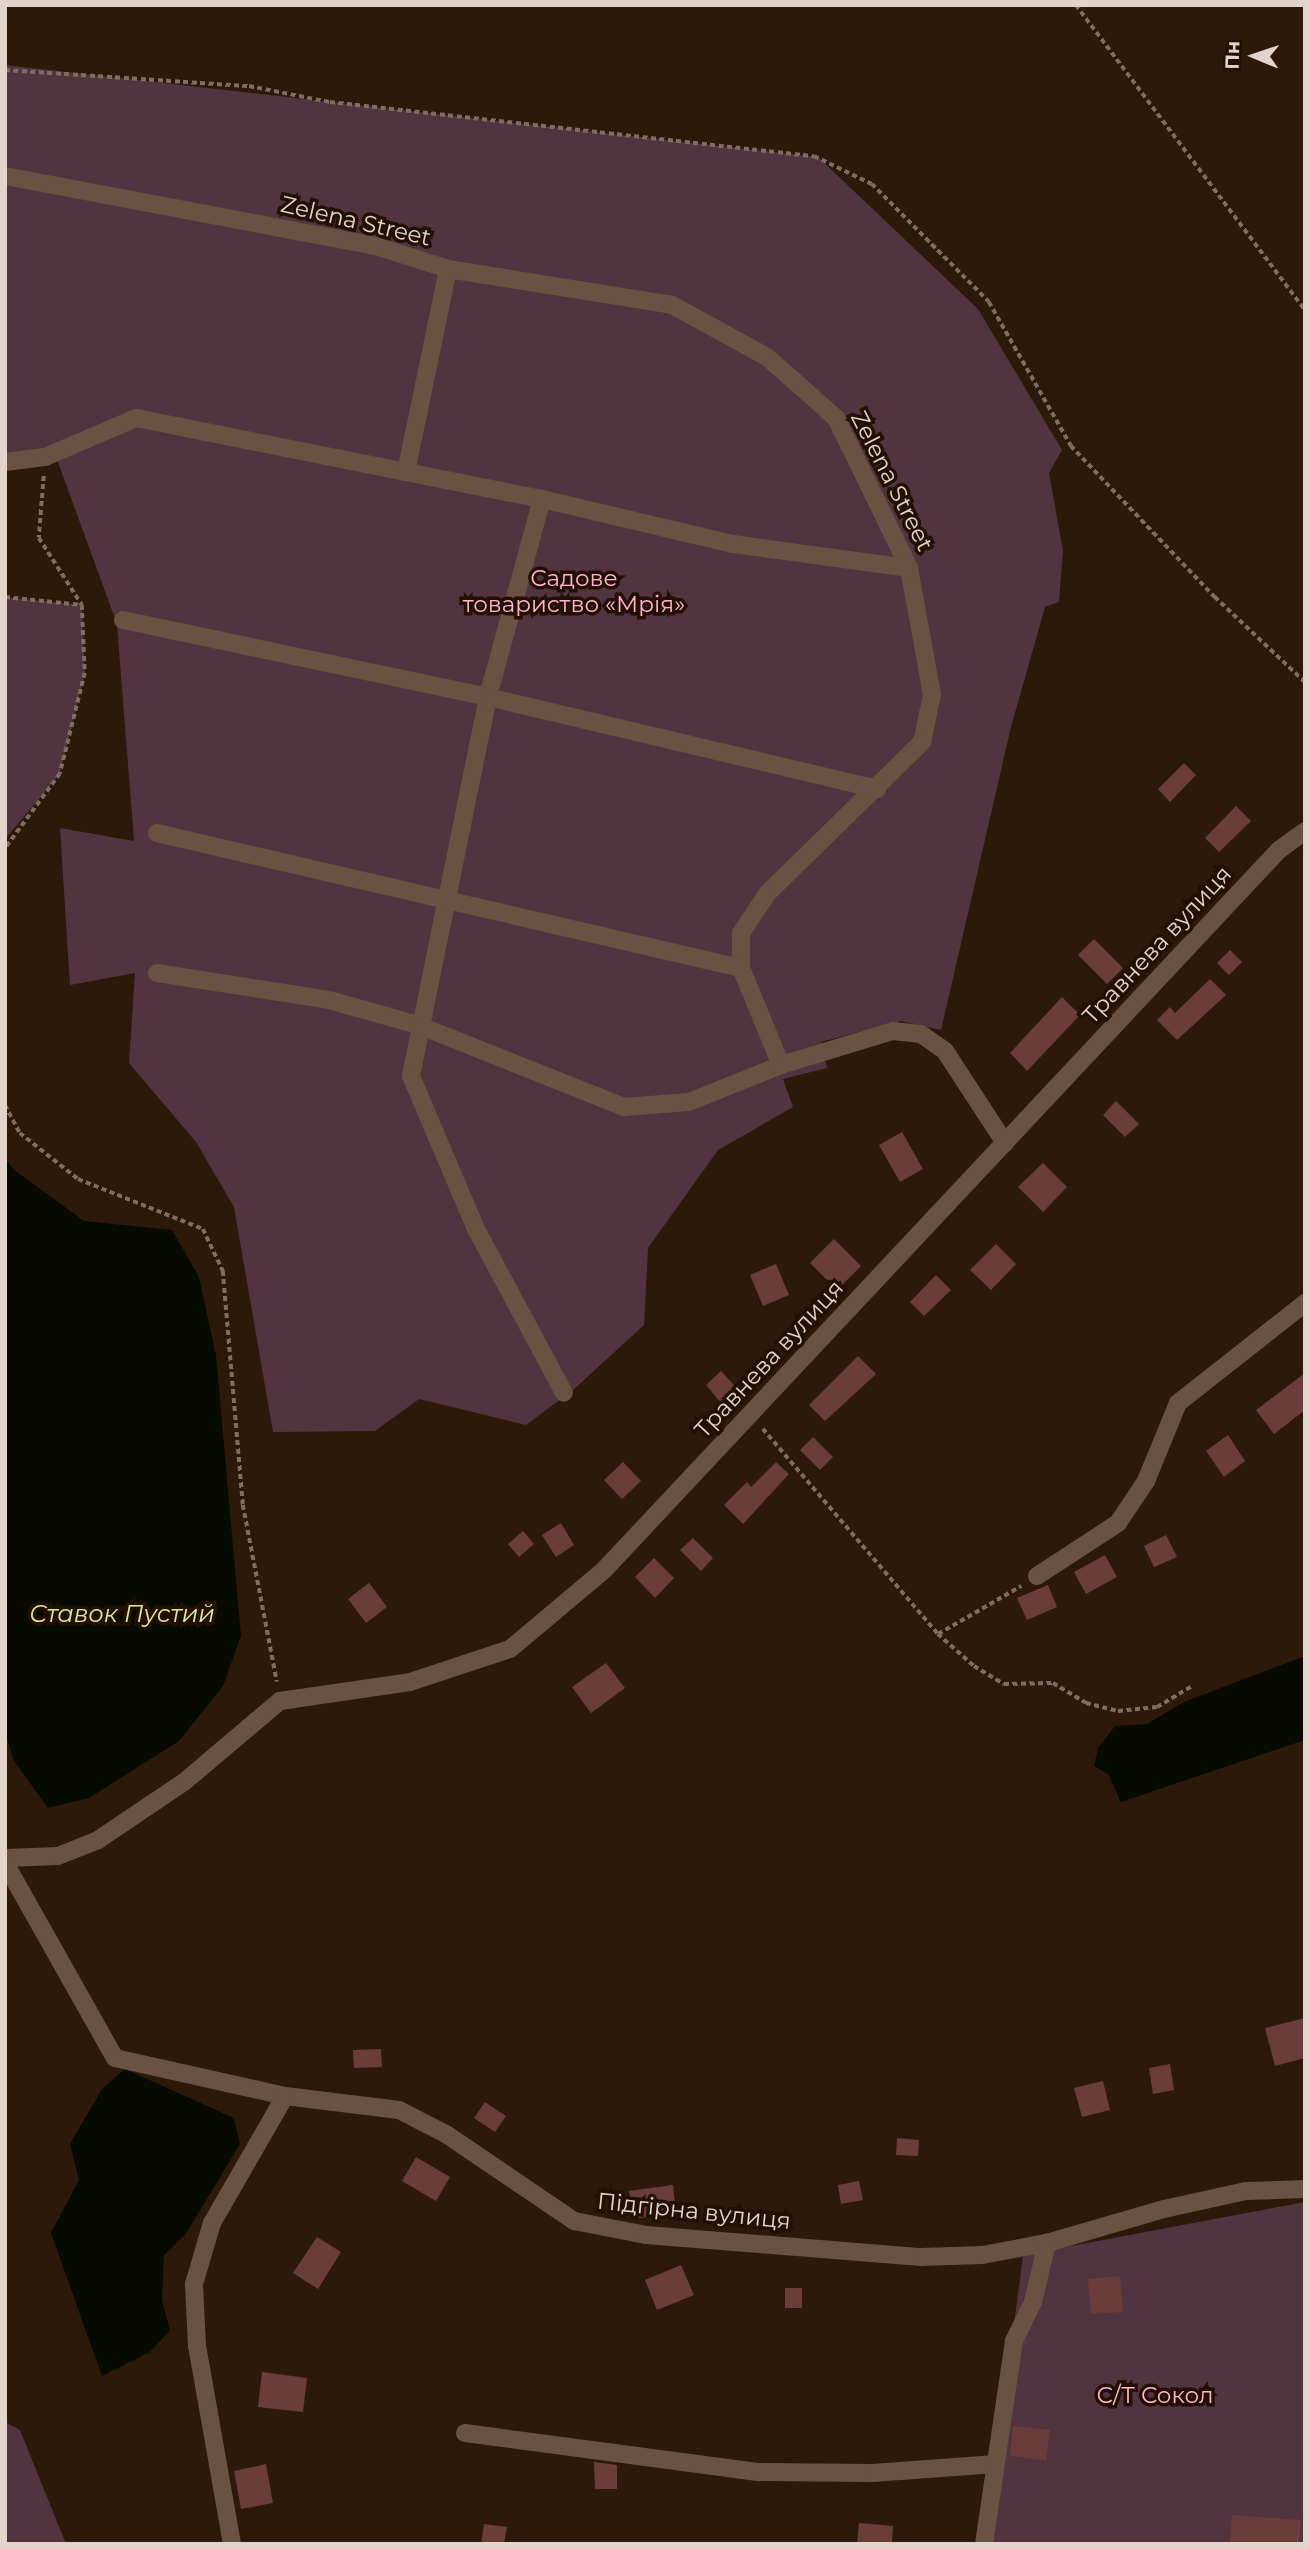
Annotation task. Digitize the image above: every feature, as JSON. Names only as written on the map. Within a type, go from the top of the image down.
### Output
[{"type":"street","name":"Zelena Street","points":[[5,176],[376,246],[448,269],[672,305],[766,357],[836,418],[909,568],[932,695],[922,741],[877,789],[767,894],[741,933],[741,968],[782,1065]]},
{"type":"street","points":[[406,472],[448,269]]},
{"type":"street","points":[[5,462],[45,457],[136,418],[542,499],[733,544],[909,568]]},
{"type":"street","points":[[542,499],[488,697],[418,1025],[411,1076],[475,1227],[564,1392]]},
{"type":"street","points":[[123,621],[488,697],[877,789]]},
{"type":"street","name":"Травнева вулиця","points":[[280,1701],[410,1682],[510,1649],[604,1570],[1279,850],[1305,831]]},
{"type":"street","points":[[158,833],[741,968]]},
{"type":"street","points":[[157,973],[329,1000],[418,1025],[624,1107],[689,1102],[782,1065],[893,1031],[921,1034],[945,1051],[1006,1143]]},
{"type":"street","points":[[1037,1576],[1118,1523],[1146,1481],[1178,1403],[1305,1303]]},
{"type":"street","points":[[5,1858],[58,1856],[97,1840],[184,1782],[280,1701]]},
{"type":"street","name":"Підгірна вулиця","points":[[5,1863],[115,2058],[285,2096],[399,2110],[446,2134],[574,2221],[646,2235],[921,2257],[982,2255],[1047,2243],[1164,2208],[1246,2191],[1305,2189]]},
{"type":"street","points":[[232,2544],[197,2346],[194,2284],[212,2224],[285,2096]]},
{"type":"street","points":[[984,2544],[1014,2341],[1033,2302],[1047,2243]]},
{"type":"street","points":[[465,2433],[759,2472],[873,2473],[996,2464]]},
{"type":"path","points":[[1076,5],[1305,310]]},
{"type":"path","points":[[5,70],[249,86],[330,102],[814,156],[872,184],[989,302],[1071,446],[1214,597],[1305,682]]},
{"type":"path","points":[[5,849],[60,774],[85,673],[82,605],[39,538],[45,457]]},
{"type":"path","points":[[5,597],[82,605]]},
{"type":"path","points":[[5,1105],[20,1133],[78,1179],[203,1229],[223,1272],[243,1505],[280,1701]]},
{"type":"path","points":[[750,1414],[939,1634],[974,1666],[1004,1684],[1053,1683],[1086,1703],[1118,1711],[1157,1707],[1192,1686]]},
{"type":"path","points":[[939,1634],[1037,1576]]},
{"type":"green space","name":"Садове товариство «Мрія»","points":[[5,65],[818,157],[978,309],[1062,450],[1049,473],[1063,551],[1059,602],[1045,607],[1011,727],[941,1030],[901,1021],[821,1042],[827,1068],[783,1079],[793,1107],[718,1150],[648,1248],[644,1325],[572,1391],[526,1425],[419,1399],[375,1431],[273,1432],[234,1207],[196,1142],[129,1063],[135,973],[70,985],[60,828],[134,841],[117,624],[55,454],[5,462]]},
{"type":"green space","points":[[5,597],[82,605],[85,673],[60,774],[5,839]]},
{"type":"green space","name":"С/Т Сокол","points":[[1305,2202],[1305,2544],[986,2544],[1023,2255]]},
{"type":"green space","points":[[5,2422],[20,2430],[66,2544],[5,2544]]},
{"type":"water","name":"Ставок Пустий","points":[[5,1158],[13,1169],[84,1221],[172,1230],[199,1277],[216,1355],[241,1636],[223,1686],[179,1741],[89,1798],[48,1808],[14,1761],[5,1733]]},
{"type":"water","points":[[1305,1656],[1305,1740],[1121,1802],[1108,1774],[1094,1766],[1098,1748],[1115,1726],[1147,1724],[1184,1702]]},
{"type":"water","points":[[125,2069],[234,2118],[240,2144],[185,2235],[164,2255],[162,2300],[170,2330],[150,2352],[102,2376],[51,2233],[79,2180],[70,2144],[102,2089]]},
{"type":"building","points":[[1184,763],[1196,775],[1170,802],[1158,789]]},
{"type":"building","points":[[1236,806],[1251,821],[1219,852],[1205,838]]},
{"type":"building","points":[[1094,939],[1123,968],[1107,984],[1078,955]]},
{"type":"building","points":[[1230,950],[1242,962],[1229,975],[1217,963]]},
{"type":"building","points":[[1210,979],[1226,995],[1177,1040],[1157,1020],[1170,1007],[1175,1013]]},
{"type":"building","points":[[1062,997],[1080,1015],[1027,1071],[1010,1053]]},
{"type":"building","points":[[1116,1101],[1139,1124],[1125,1137],[1103,1115]]},
{"type":"building","points":[[902,1132],[923,1169],[900,1182],[879,1145]]},
{"type":"building","points":[[1043,1163],[1067,1187],[1043,1212],[1018,1187]]},
{"type":"building","points":[[834,1239],[861,1266],[837,1290],[810,1263]]},
{"type":"building","points":[[996,1244],[1016,1264],[991,1290],[970,1270]]},
{"type":"building","points":[[776,1264],[789,1295],[763,1306],[750,1275]]},
{"type":"building","points":[[936,1275],[951,1290],[924,1316],[910,1302]]},
{"type":"building","points":[[858,1356],[876,1374],[825,1421],[809,1405]]},
{"type":"building","points":[[721,1371],[743,1395],[727,1410],[706,1385]]},
{"type":"building","points":[[1305,1373],[1305,1410],[1274,1434],[1256,1410]]},
{"type":"building","points":[[1228,1435],[1245,1461],[1224,1477],[1206,1451]]},
{"type":"building","points":[[813,1437],[833,1457],[820,1470],[800,1450]]},
{"type":"building","points":[[623,1462],[641,1481],[622,1499],[604,1480]]},
{"type":"building","points":[[776,1462],[789,1474],[743,1524],[724,1505],[747,1482],[751,1487]]},
{"type":"building","points":[[561,1523],[574,1545],[556,1557],[542,1535]]},
{"type":"building","points":[[523,1531],[534,1544],[519,1557],[508,1544]]},
{"type":"building","points":[[1166,1535],[1177,1557],[1154,1567],[1144,1546]]},
{"type":"building","points":[[693,1538],[713,1558],[701,1571],[680,1550]]},
{"type":"building","points":[[1105,1555],[1117,1577],[1086,1594],[1074,1572]]},
{"type":"building","points":[[654,1558],[674,1578],[655,1598],[635,1577]]},
{"type":"building","points":[[369,1583],[387,1607],[366,1623],[348,1599]]},
{"type":"building","points":[[1048,1585],[1057,1607],[1027,1620],[1017,1598]]},
{"type":"building","points":[[606,1663],[625,1688],[591,1713],[572,1687]]},
{"type":"building","points":[[1305,2018],[1305,2058],[1275,2066],[1265,2028]]},
{"type":"building","points":[[381,2049],[382,2067],[354,2068],[353,2050]]},
{"type":"building","points":[[1170,2064],[1174,2090],[1153,2094],[1149,2068]]},
{"type":"building","points":[[1103,2081],[1110,2110],[1082,2117],[1074,2088]]},
{"type":"building","points":[[485,2102],[506,2116],[495,2132],[474,2118]]},
{"type":"building","points":[[897,2138],[919,2140],[918,2156],[896,2155]]},
{"type":"building","points":[[416,2157],[450,2177],[436,2201],[402,2181]]},
{"type":"building","points":[[859,2181],[863,2200],[841,2204],[838,2185]]},
{"type":"building","points":[[673,2185],[676,2213],[633,2219],[629,2191]]},
{"type":"building","points":[[317,2237],[341,2252],[318,2289],[293,2273]]},
{"type":"building","points":[[681,2265],[694,2295],[657,2310],[645,2280]]},
{"type":"building","points":[[1120,2276],[1123,2312],[1091,2314],[1088,2279]]},
{"type":"building","points":[[785,2288],[802,2288],[802,2308],[785,2308]]},
{"type":"building","points":[[262,2372],[307,2378],[303,2412],[258,2407]]},
{"type":"building","points":[[1013,2426],[1050,2430],[1046,2461],[1010,2456]]},
{"type":"building","points":[[594,2462],[617,2465],[617,2489],[595,2489]]},
{"type":"building","points":[[266,2464],[273,2503],[241,2509],[234,2471]]},
{"type":"building","points":[[1232,2515],[1301,2520],[1299,2544],[1230,2544]]},
{"type":"building","points":[[859,2523],[893,2526],[892,2544],[857,2544]]},
{"type":"building","points":[[484,2524],[507,2527],[504,2544],[481,2544]]}]
